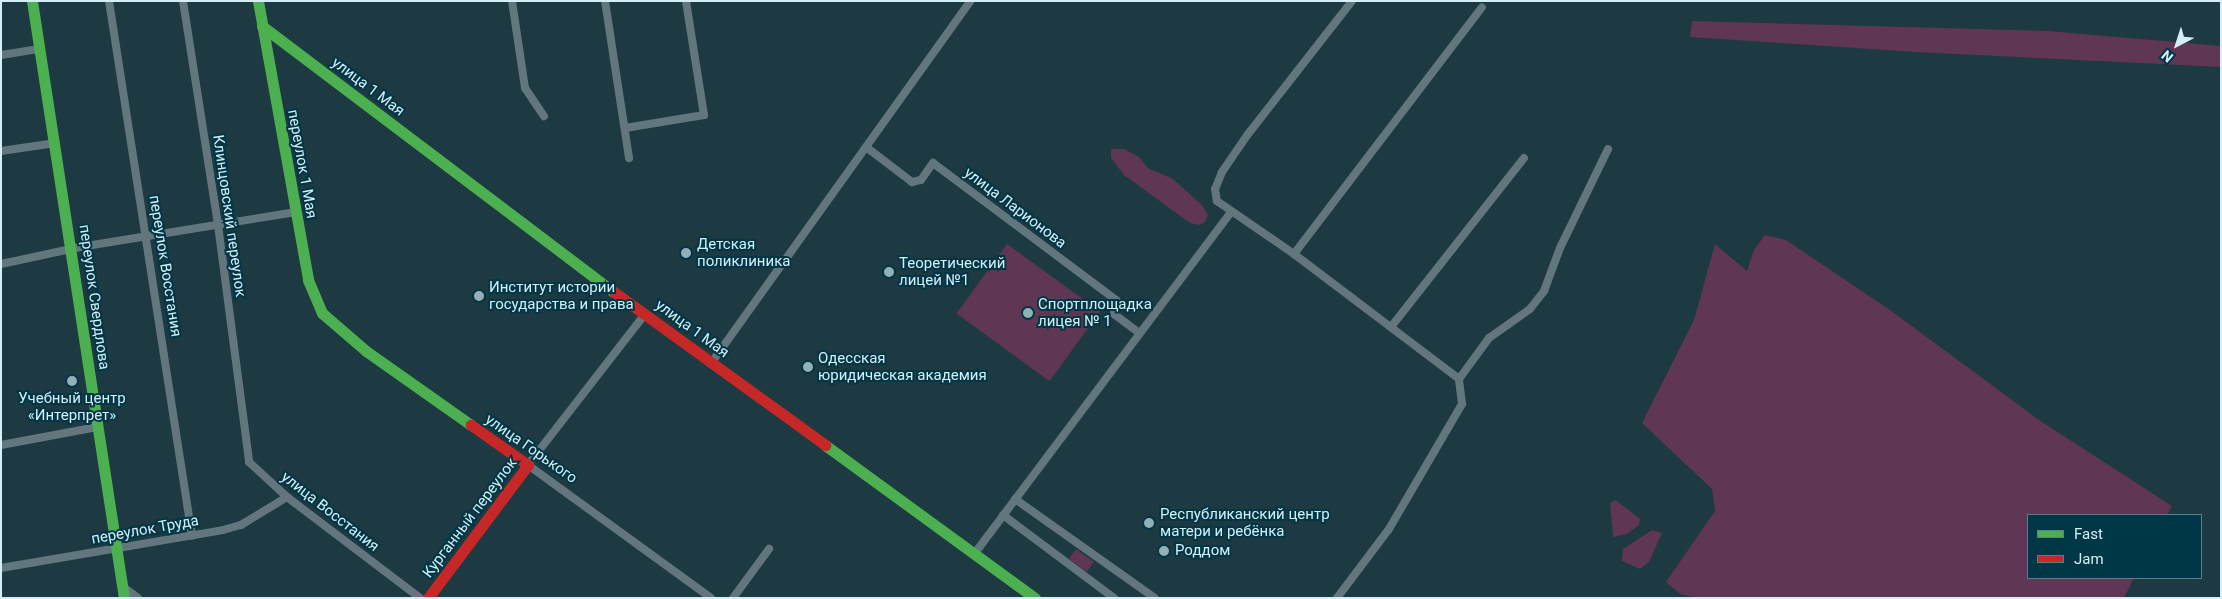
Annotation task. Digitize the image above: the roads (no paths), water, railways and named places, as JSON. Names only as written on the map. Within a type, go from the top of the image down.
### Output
[{"type":"street","name":"переулок Свердлова","points":[[32,1],[72,248],[124,598]]},
{"type":"street","name":"переулок Восстания","points":[[109,1],[192,536]]},
{"type":"street","name":"Клинцовский переулок","points":[[182,1],[218,225],[246,434]]},
{"type":"street","name":"переулок 1 Мая","points":[[258,1],[308,280],[322,313],[332,325]]},
{"type":"street","points":[[512,1],[526,88],[544,116]]},
{"type":"street","points":[[605,1],[629,158]]},
{"type":"street","points":[[625,128],[704,115],[686,1]]},
{"type":"street","points":[[712,362],[970,1]]},
{"type":"street","points":[[1352,1],[1248,134],[1222,172],[1215,189],[1217,201],[1294,254],[1459,379]]},
{"type":"street","points":[[1294,254],[1482,7]]},
{"type":"street","name":"улица 1 Мая","points":[[262,26],[645,314],[1031,596]]},
{"type":"street","points":[[1,55],[40,49]]},
{"type":"street","points":[[1,151],[55,143]]},
{"type":"street","name":"улица Ларионова","points":[[866,146],[912,182],[921,180],[932,163],[1116,300],[1114,314],[1139,333]]},
{"type":"street","points":[[1337,598],[1389,529],[1462,404],[1459,379],[1490,338],[1530,309],[1544,291],[1560,248],[1608,149]]},
{"type":"street","points":[[1391,327],[1524,158]]},
{"type":"street","points":[[1,264],[72,248],[296,212]]},
{"type":"street","points":[[974,553],[1231,212]]},
{"type":"street","name":"Курганный переулок","points":[[428,598],[645,314]]},
{"type":"street","name":"улица Горького","points":[[332,325],[712,598]]},
{"type":"street","points":[[1,445],[97,426]]},
{"type":"street","name":"улица Восстания","points":[[246,434],[249,462],[287,497],[420,598]]},
{"type":"street","name":"переулок Труда","points":[[1,568],[116,550],[241,525],[287,497]]},
{"type":"street","points":[[1015,499],[1155,598]]},
{"type":"street","points":[[1003,515],[1114,598]]},
{"type":"street","points":[[734,598],[769,548]]},
{"type":"street","points":[[122,586],[138,598]]},
{"type":"place","name":"Детская поликлиника","points":[[686,253]]},
{"type":"place","name":"Теоретический лицей №1","points":[[889,272]]},
{"type":"place","name":"Институт истории государства и права","points":[[479,296]]},
{"type":"place","name":"Спортплощадка лицея № 1","points":[[1028,313]]},
{"type":"place","name":"Одесская юридическая академия","points":[[808,367]]},
{"type":"place","name":"Учебный центр «Интерпрет»","points":[[72,381]]},
{"type":"place","name":"Республиканский центр матери и ребёнка","points":[[1149,523]]},
{"type":"place","name":"Роддом","points":[[1164,551]]}]
